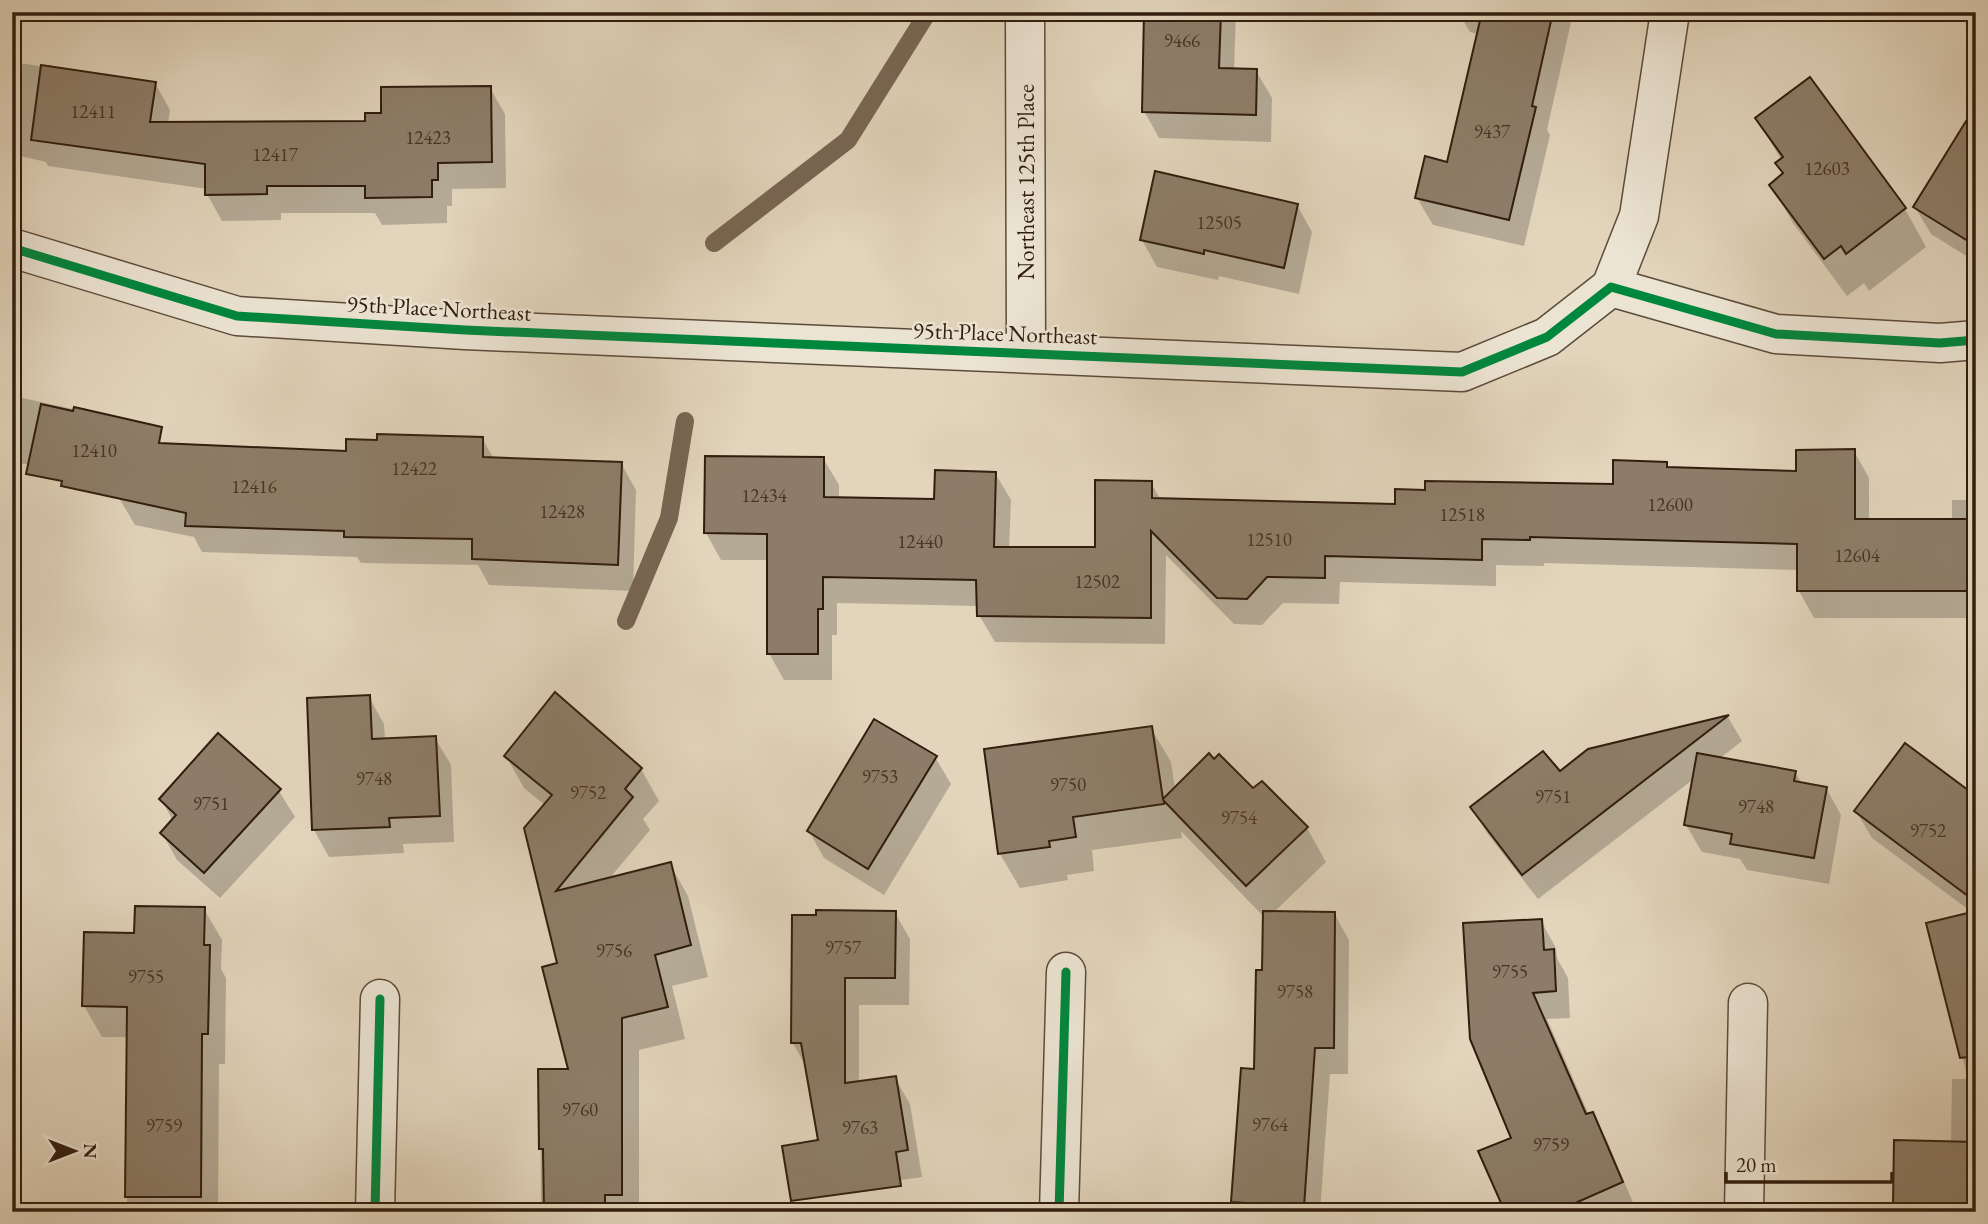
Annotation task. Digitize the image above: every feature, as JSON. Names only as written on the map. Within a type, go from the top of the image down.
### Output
[{"type":"street","name":"Northeast 125th Place","points":[[1025,12],[1026,352]]},
{"type":"street","points":[[1670,12],[1639,216],[1611,287],[1776,334],[1940,343],[1976,340]]},
{"type":"street","name":"95th Place Northeast","points":[[12,248],[237,316],[465,330],[1462,372],[1547,337],[1611,287]]},
{"type":"street","points":[[1059,1212],[1066,972]]},
{"type":"street","points":[[375,1212],[380,999]]},
{"type":"street","points":[[1744,1212],[1748,1003]]},
{"type":"building","points":[[1144,12],[1221,12],[1219,68],[1257,69],[1256,115],[1142,112]]},
{"type":"building","points":[[1482,12],[1553,12],[1532,106],[1536,107],[1509,220],[1415,198],[1425,156],[1447,162]]},
{"type":"building","points":[[41,65],[156,82],[150,122],[365,121],[365,113],[381,113],[381,87],[491,86],[492,162],[438,163],[438,180],[432,180],[432,197],[365,198],[365,186],[267,186],[267,194],[205,195],[205,164],[31,140]]},
{"type":"building","points":[[1810,77],[1906,208],[1846,254],[1841,246],[1824,259],[1769,185],[1783,173],[1775,163],[1783,157],[1755,118]]},
{"type":"building","points":[[1976,105],[1976,246],[1913,207]]},
{"type":"building","points":[[1155,171],[1298,204],[1284,268],[1204,250],[1204,254],[1140,240]]},
{"type":"building","points":[[41,404],[73,411],[74,407],[162,427],[159,443],[346,451],[346,439],[377,440],[377,434],[483,437],[483,457],[622,462],[618,565],[472,559],[472,539],[344,537],[344,531],[185,526],[186,513],[61,486],[62,481],[26,474]]},
{"type":"building","points":[[1855,449],[1855,519],[1976,519],[1976,570],[1971,570],[1970,591],[1797,591],[1797,544],[1530,537],[1530,540],[1482,539],[1482,560],[1325,556],[1325,578],[1267,577],[1247,599],[1217,598],[1151,531],[1151,618],[977,616],[976,580],[823,577],[823,609],[818,609],[818,654],[767,654],[767,534],[704,533],[705,456],[824,457],[824,497],[934,499],[935,470],[996,472],[994,547],[1095,547],[1095,480],[1152,481],[1152,498],[1395,504],[1395,489],[1425,490],[1425,481],[1613,484],[1613,460],[1667,462],[1667,467],[1796,471],[1796,450]]},
{"type":"building","points":[[555,692],[642,768],[625,789],[633,797],[556,891],[671,862],[691,945],[655,955],[668,1007],[622,1018],[622,1195],[605,1195],[605,1212],[544,1212],[543,1149],[539,1149],[538,1069],[568,1069],[542,967],[557,963],[524,828],[552,795],[504,756]]},
{"type":"building","points":[[370,695],[372,739],[436,736],[440,816],[389,818],[390,827],[312,830],[307,698]]},
{"type":"building","points":[[1729,715],[1522,875],[1470,807],[1543,751],[1560,771],[1588,749]]},
{"type":"building","points":[[874,719],[937,756],[868,869],[807,831]]},
{"type":"building","points":[[1152,726],[1163,799],[1209,753],[1214,759],[1219,754],[1253,788],[1262,781],[1308,827],[1246,886],[1164,801],[1164,804],[1073,817],[1076,837],[1049,841],[1050,847],[998,854],[984,749]]},
{"type":"building","points":[[218,733],[281,789],[204,873],[160,833],[176,815],[159,799]]},
{"type":"building","points":[[1905,743],[1976,796],[1976,902],[1854,811]]},
{"type":"building","points":[[1697,753],[1796,771],[1794,781],[1827,787],[1814,858],[1730,844],[1732,834],[1684,825]]},
{"type":"building","points":[[135,906],[205,907],[204,945],[210,945],[208,1034],[202,1034],[201,1197],[125,1197],[127,1007],[82,1006],[84,932],[134,933]]},
{"type":"building","points":[[816,910],[896,911],[895,978],[845,978],[845,1083],[896,1076],[908,1150],[896,1152],[901,1186],[791,1201],[782,1146],[818,1140],[801,1043],[791,1043],[792,915],[816,915]]},
{"type":"building","points":[[1263,911],[1335,912],[1334,1048],[1315,1048],[1304,1207],[1231,1202],[1241,1068],[1254,1069],[1256,970],[1262,970]]},
{"type":"building","points":[[1976,911],[1976,1056],[1960,1058],[1926,923]]},
{"type":"building","points":[[1542,919],[1544,950],[1554,949],[1556,991],[1533,993],[1586,1114],[1593,1112],[1623,1182],[1555,1212],[1505,1212],[1478,1151],[1511,1138],[1470,1039],[1463,923]]},
{"type":"building","points":[[1894,1140],[1976,1142],[1976,1206],[1893,1204]]},
{"type":"waterway","points":[[714,243],[848,140],[928,12]]},
{"type":"waterway","points":[[626,621],[669,518],[685,421]]},
{"type":"cycle path","points":[[12,248],[237,316],[465,330],[1462,372],[1547,337],[1611,287],[1776,334],[1940,343],[1976,340]]},
{"type":"cycle path","points":[[1059,1212],[1066,972]]},
{"type":"cycle path","points":[[375,1212],[380,999]]}]
